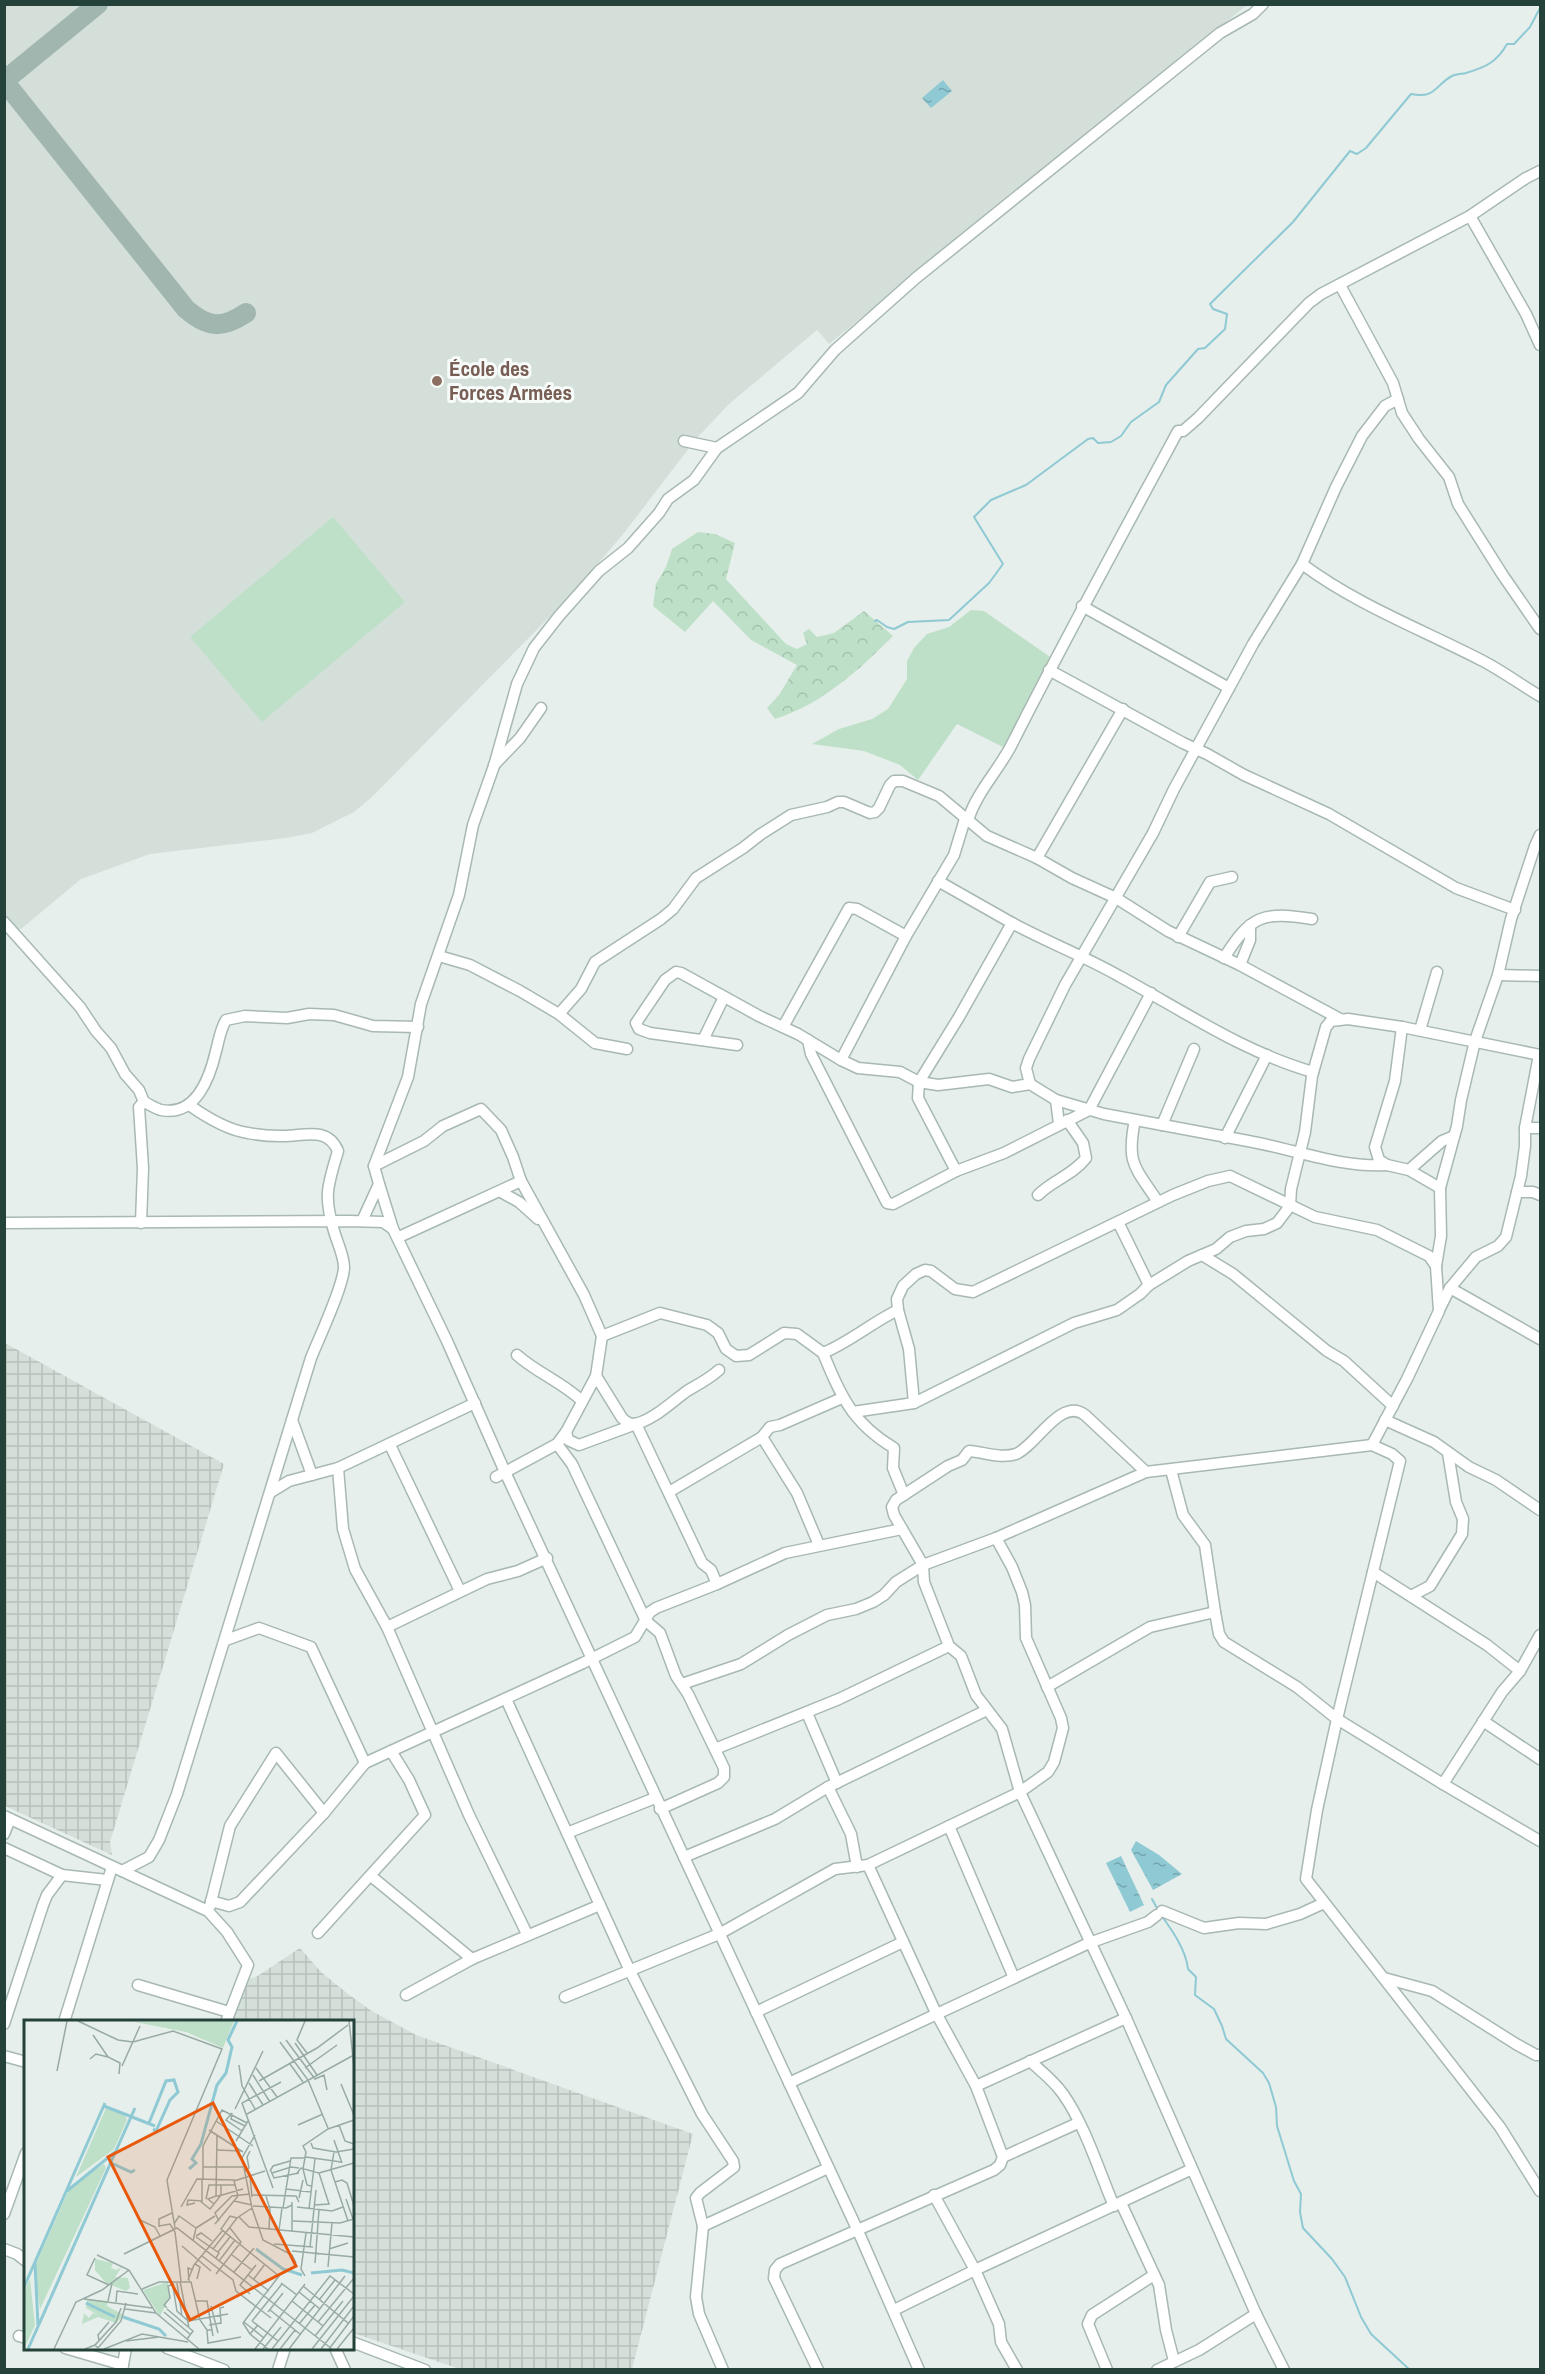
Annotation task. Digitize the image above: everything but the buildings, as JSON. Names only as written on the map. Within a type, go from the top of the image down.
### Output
[{"type":"street","points":[[919,2370],[858,2231],[660,1809],[547,1558],[501,1474],[475,1403],[396,1233],[374,1166],[408,1077],[421,1004],[459,895],[473,825],[494,766],[517,684],[534,648],[599,571],[628,548],[659,513],[668,499],[694,480],[717,448],[798,393],[835,350],[916,278],[1220,33],[1253,14],[1263,4]]},
{"type":"street","points":[[841,1060],[906,936],[954,855],[972,807],[1011,747],[1082,606],[1178,431],[1183,431],[1198,418],[1309,303],[1321,294],[1470,216],[1540,171]]},
{"type":"street","points":[[1470,216],[1526,314],[1540,345]]},
{"type":"street","points":[[1340,285],[1393,383],[1402,413],[1449,477],[1458,504],[1540,630]]},
{"type":"street","points":[[1030,1084],[1026,1068],[1036,1040],[1279,598],[1302,564],[1362,435],[1385,406],[1398,399]]},
{"type":"street","points":[[684,441],[717,448]]},
{"type":"street","points":[[1302,564],[1360,600],[1484,661],[1540,696]]},
{"type":"street","points":[[1082,606],[1229,688]]},
{"type":"street","points":[[1049,670],[1244,775],[1338,818],[1456,888],[1515,910]]},
{"type":"street","points":[[494,766],[520,738],[541,708]]},
{"type":"street","points":[[1037,858],[1124,709]]},
{"type":"street","points":[[559,1014],[581,988],[595,962],[661,919],[680,901],[696,878],[791,815],[844,802],[870,813],[875,812],[890,785],[903,781],[939,796],[987,836],[1037,858],[1072,878],[1116,898],[1178,937],[1240,965],[1340,1019]]},
{"type":"street","points":[[1439,1311],[1436,1266],[1441,1236],[1440,1188],[1454,1137],[1475,1041],[1498,975],[1515,910],[1540,835]]},
{"type":"street","points":[[1178,937],[1210,882],[1232,877]]},
{"type":"street","points":[[938,881],[1012,923],[1084,956],[1215,1030],[1267,1055],[1313,1072]]},
{"type":"street","points":[[783,1027],[849,909],[858,909],[906,936]]},
{"type":"street","points":[[1224,958],[1236,939],[1250,925],[1265,916],[1312,919]]},
{"type":"street","points":[[4,922],[80,1007],[111,1048],[124,1074],[139,1090],[144,1102],[161,1110],[189,1106],[211,1073],[219,1037],[226,1020],[245,1016],[286,1018],[334,1015],[373,1026],[417,1027]]},
{"type":"street","points":[[956,1171],[918,1098],[919,1082],[1012,923]]},
{"type":"street","points":[[1240,965],[1250,940],[1250,925]]},
{"type":"street","points":[[439,956],[470,964],[559,1014],[595,1043],[627,1049]]},
{"type":"street","points":[[738,1045],[650,1033],[639,1029],[636,1023],[665,981],[676,972],[681,973],[858,1068],[900,1072],[919,1082],[938,1085],[989,1078],[1012,1087],[1030,1084],[1056,1100],[1089,1110],[1365,1167],[1387,1165],[1409,1170],[1440,1188]]},
{"type":"street","points":[[1420,1030],[1437,972]]},
{"type":"street","points":[[1498,975],[1540,976]]},
{"type":"street","points":[[808,1040],[811,1054],[887,1203],[892,1204],[956,1171],[1004,1153],[1089,1110],[1151,993]]},
{"type":"street","points":[[703,1040],[724,997]]},
{"type":"street","points":[[853,1412],[914,1403],[1074,1323],[1117,1310],[1149,1285],[1188,1261],[1216,1249],[1230,1237],[1246,1231],[1264,1229],[1277,1223],[1290,1206],[1291,1189],[1300,1153],[1313,1072],[1326,1027],[1331,1021],[1340,1019],[1402,1027],[1540,1055],[1525,1128],[1525,1146],[1517,1192],[1506,1237],[1498,1246],[1476,1257],[1450,1288],[1372,1445]]},
{"type":"street","points":[[1387,1165],[1379,1160],[1375,1147],[1395,1081],[1402,1027]]},
{"type":"street","points":[[1162,1125],[1194,1049]]},
{"type":"street","points":[[1225,1138],[1267,1055]]},
{"type":"street","points":[[1038,1195],[1046,1187],[1078,1169],[1086,1158],[1083,1143],[1063,1122],[1056,1100]]},
{"type":"street","points":[[141,1223],[143,1168],[139,1107],[144,1102]]},
{"type":"street","points":[[65,2020],[107,1880],[117,1869],[149,1857],[159,1840],[177,1794],[311,1358],[339,1288],[344,1266],[330,1221],[327,1184],[338,1150],[331,1140],[324,1134],[313,1133],[280,1136],[246,1133],[206,1117],[189,1106]]},
{"type":"street","points":[[374,1166],[424,1141],[442,1126],[481,1109],[501,1130],[521,1181],[584,1295],[602,1336],[596,1376],[566,1432],[557,1444],[501,1474]]},
{"type":"street","points":[[1135,1120],[1130,1144],[1132,1162],[1158,1202]]},
{"type":"street","points":[[1525,1128],[1540,1128]]},
{"type":"street","points":[[1409,1170],[1442,1141],[1454,1137]]},
{"type":"street","points":[[914,1403],[909,1349],[897,1299],[903,1286],[916,1274],[925,1270],[931,1271],[955,1289],[973,1292],[1158,1202],[1208,1181],[1230,1176],[1315,1217],[1377,1230],[1429,1256],[1436,1266]]},
{"type":"street","points":[[396,1233],[501,1192],[521,1181]]},
{"type":"street","points":[[362,1221],[379,1184]]},
{"type":"street","points":[[501,1192],[519,1202],[543,1223]]},
{"type":"street","points":[[1517,1192],[1533,1192],[1540,1195]]},
{"type":"street","points":[[4,1223],[362,1221],[383,1222],[396,1233]]},
{"type":"street","points":[[1118,1222],[1149,1285]]},
{"type":"street","points":[[1202,1255],[1233,1274],[1327,1351],[1344,1361],[1393,1406]]},
{"type":"street","points":[[1450,1288],[1540,1339]]},
{"type":"street","points":[[823,1353],[858,1336],[875,1321],[898,1310]]},
{"type":"street","points":[[602,1336],[660,1313],[707,1325],[718,1333],[726,1349],[736,1356],[748,1355],[784,1333],[796,1334],[823,1353],[842,1398],[875,1437],[894,1448],[893,1468],[904,1495]]},
{"type":"street","points":[[518,1355],[531,1368],[569,1388],[582,1401]]},
{"type":"street","points":[[566,1432],[567,1438],[579,1445],[636,1424],[665,1409],[687,1392],[706,1382],[719,1370]]},
{"type":"street","points":[[596,1376],[622,1418],[628,1423],[636,1424]]},
{"type":"street","points":[[669,1492],[762,1437],[770,1427],[780,1425],[842,1398]]},
{"type":"street","points":[[271,1492],[290,1481],[338,1468],[475,1403]]},
{"type":"street","points":[[1146,1472],[1085,1415],[1078,1410],[1071,1410],[1060,1416],[1015,1454],[993,1456],[969,1451],[962,1460],[948,1466],[896,1500],[892,1507],[923,1565],[924,1582],[950,1646],[961,1656],[976,1695],[1002,1729],[1020,1792],[1126,2018],[1256,2314],[1284,2370]]},
{"type":"street","points":[[292,1420],[312,1474]]},
{"type":"street","points":[[1385,1420],[1434,1442],[1468,1467],[1522,1496],[1540,1510]]},
{"type":"street","points":[[636,1424],[702,1563],[711,1570],[717,1584]]},
{"type":"street","points":[[762,1437],[797,1493],[819,1545]]},
{"type":"street","points":[[390,1444],[460,1591]]},
{"type":"street","points":[[557,1444],[572,1464],[646,1621],[660,1633],[668,1648],[676,1676],[724,1768],[724,1777],[718,1783],[660,1809]]},
{"type":"street","points":[[682,1684],[741,1664],[788,1635],[827,1615],[856,1609],[873,1602],[884,1595],[896,1582],[923,1565],[996,1538],[1146,1472],[1372,1445],[1392,1454],[1400,1461],[1337,1719],[1317,1810],[1306,1880],[1500,2127],[1540,2191]]},
{"type":"street","points":[[1411,1596],[1430,1586],[1462,1534],[1462,1519],[1456,1502],[1448,1453]]},
{"type":"street","points":[[338,1468],[343,1529],[355,1569],[387,1627],[469,1815],[527,1934]]},
{"type":"street","points":[[1171,1470],[1183,1515],[1205,1545],[1215,1612],[1224,1642],[1296,1688],[1337,1719],[1540,1841]]},
{"type":"street","points":[[4,1834],[7,1818],[117,1869],[210,1906],[229,1906],[240,1902],[324,1813],[365,1763],[506,1699],[634,1637],[650,1612],[656,1608],[717,1584],[785,1553],[902,1529]]},
{"type":"street","points":[[565,1997],[719,1934],[835,1869],[863,1866],[1020,1792],[1048,1772],[1054,1762],[1062,1728],[1061,1718],[1026,1638],[1025,1605],[1022,1592],[1012,1567],[996,1538]]},
{"type":"street","points":[[387,1627],[460,1591],[502,1574],[518,1571],[547,1558]]},
{"type":"street","points":[[1373,1572],[1488,1646],[1520,1671]]},
{"type":"street","points":[[1047,1687],[1150,1627],[1215,1612]]},
{"type":"street","points":[[226,1640],[259,1628],[311,1647],[365,1763]]},
{"type":"street","points":[[1443,1784],[1502,1692],[1520,1671],[1540,1635]]},
{"type":"street","points":[[716,1749],[807,1713],[950,1646]]},
{"type":"street","points":[[506,1699],[630,1971],[702,2114],[733,2161],[734,2167],[697,2196],[703,2226],[696,2297],[699,2314],[723,2370]]},
{"type":"street","points":[[684,1857],[775,1819],[832,1785],[987,1710]]},
{"type":"street","points":[[807,1713],[863,1866],[903,1942],[936,2013],[976,2086],[1003,2157],[1000,2165],[994,2170],[780,2264],[775,2270],[774,2277],[818,2370]]},
{"type":"street","points":[[1483,1721],[1540,1759]]},
{"type":"street","points":[[318,1934],[425,1815],[409,1780],[391,1751]]},
{"type":"street","points":[[138,1985],[227,2017],[248,1965],[210,1906],[230,1826],[276,1753],[324,1813]]},
{"type":"street","points":[[567,1833],[655,1798]]},
{"type":"street","points":[[949,1826],[1014,1978]]},
{"type":"street","points":[[4,1848],[62,1875],[107,1880]]},
{"type":"street","points":[[4,2024],[43,1905],[47,1895],[62,1875]]},
{"type":"street","points":[[371,1876],[472,1959]]},
{"type":"street","points":[[789,2083],[1089,1943],[1148,1922],[1160,1913],[1204,1928],[1239,1923],[1266,1924],[1300,1914],[1324,1903]]},
{"type":"street","points":[[406,1995],[472,1959],[600,1905]]},
{"type":"street","points":[[756,2012],[903,1942]]},
{"type":"street","points":[[1384,1978],[1432,1991],[1516,2044],[1540,2055]]},
{"type":"street","points":[[976,2086],[1126,2018]]},
{"type":"street","points":[[4,2056],[24,2061]]},
{"type":"street","points":[[1030,2061],[1064,2095],[1159,2285],[1166,2330],[1174,2361]]},
{"type":"street","points":[[1003,2157],[1078,2123]]},
{"type":"street","points":[[5,2209],[24,2158]]},
{"type":"street","points":[[703,2226],[828,2168]]},
{"type":"street","points":[[894,2310],[1192,2169]]},
{"type":"street","points":[[934,2195],[975,2270],[999,2324],[1001,2342],[1017,2370]]},
{"type":"street","points":[[4,2249],[24,2259]]},
{"type":"street","points":[[1107,2370],[1089,2324],[1092,2315],[1154,2275]]},
{"type":"street","points":[[1157,2370],[1199,2350],[1256,2314]]},
{"type":"street","points":[[354,2343],[425,2370]]},
{"type":"street","points":[[67,2350],[123,2367],[126,2350]]},
{"type":"street","points":[[170,2350],[224,2370]]},
{"type":"street","points":[[278,2370],[285,2350]]},
{"type":"street","points":[[335,2350],[345,2370]]},
{"type":"shaded area","points":[[4,5],[1247,5],[829,344],[817,330],[728,405],[696,439],[624,533],[573,593],[372,797],[354,812],[312,833],[150,854],[81,879],[21,929],[5,929]]},
{"type":"shaded area","points":[[5,1343],[224,1464],[110,1842],[112,1855],[5,1806]]},
{"type":"shaded area","points":[[300,1948],[321,1972],[348,1994],[370,2010],[416,2035],[693,2134],[632,2369],[460,2369],[354,2333],[354,2020],[228,2020],[239,1981],[256,1977]]},
{"type":"green space","points":[[333,517],[405,602],[262,722],[190,637]]},
{"type":"green space","points":[[698,532],[715,534],[735,543],[726,579],[786,644],[797,649],[807,644],[803,633],[809,629],[817,637],[834,633],[864,611],[893,636],[853,674],[824,695],[792,713],[775,719],[767,708],[779,695],[797,665],[751,640],[713,601],[685,632],[653,606],[656,584],[666,567],[672,549]]},
{"type":"green space","points":[[971,610],[984,611],[1053,659],[1005,748],[957,724],[918,780],[900,765],[864,751],[812,744],[839,729],[872,719],[888,709],[907,679],[907,661],[914,648],[927,634],[949,627]]},
{"type":"water","points":[[943,80],[952,91],[931,108],[922,98]]},
{"type":"water","points":[[1136,1841],[1159,1855],[1182,1874],[1153,1890],[1131,1850]]},
{"type":"water","points":[[1121,1856],[1144,1905],[1130,1912],[1106,1863]]},
{"type":"waterway","points":[[875,621],[894,629],[908,622],[949,620],[989,583],[1003,564],[974,517],[991,500],[1026,485],[1088,439],[1093,438],[1098,443],[1111,442],[1121,436],[1131,422],[1159,402],[1166,385],[1198,349],[1205,348],[1225,329],[1227,314],[1213,309],[1210,304],[1293,222],[1350,151],[1357,154],[1366,148],[1411,94],[1426,95],[1452,76],[1466,73],[1495,60],[1507,44],[1514,44],[1530,27],[1540,8]]},
{"type":"waterway","points":[[1152,1899],[1158,1910]]},
{"type":"waterway","points":[[1161,1915],[1174,1934],[1188,1969],[1196,1977],[1195,1995],[1214,2009],[1226,2039],[1263,2073],[1269,2083],[1276,2107],[1277,2126],[1294,2181],[1301,2194],[1300,2212],[1303,2228],[1332,2259],[1345,2277],[1361,2317],[1371,2334],[1410,2370]]},
{"type":"taxiway","points":[[4,81],[98,4]]},
{"type":"taxiway","points":[[4,81],[186,309],[201,320],[215,324],[230,322],[246,313]]},
{"type":"place","name":"École des Forces Armées","points":[[437,381]]}]
